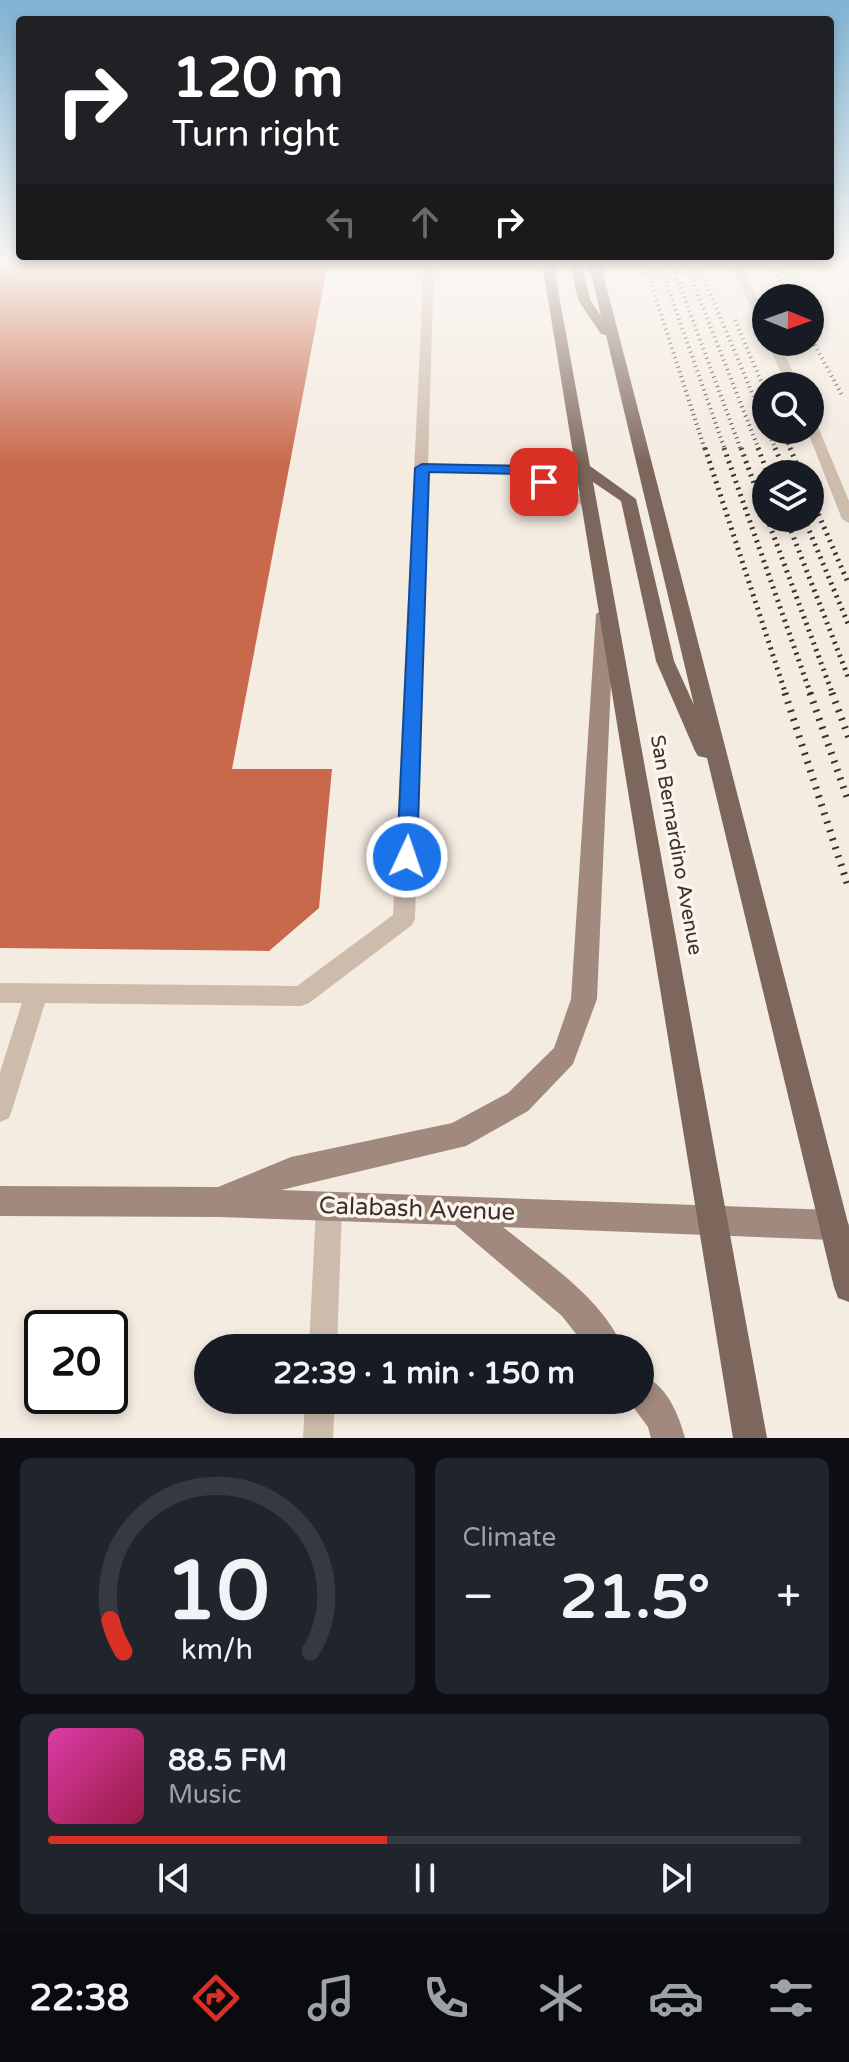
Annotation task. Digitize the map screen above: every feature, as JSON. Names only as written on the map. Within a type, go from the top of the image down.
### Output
[{"type":"main road","name":"San Bernardino Avenue","points":[[558,329],[750,1438]]},
{"type":"main road","points":[[603,329],[614,345]]},
{"type":"main road","points":[[610,329],[849,1287]]},
{"type":"main road","points":[[582,468],[628,499],[665,661],[725,795]]},
{"type":"street","points":[[218,1202],[291,1171],[456,1136],[518,1102],[564,1055],[584,999],[606,602]]},
{"type":"street","name":"Calabash Avenue","points":[[0,1201],[218,1202],[834,1225]]},
{"type":"street","points":[[459,1210],[573,1305],[596,1334]]},
{"type":"street","points":[[654,1408],[663,1419],[668,1438]]},
{"type":"lane","points":[[0,993],[301,996],[404,919],[427,329]]},
{"type":"lane","points":[[819,444],[849,519]]},
{"type":"lane","points":[[422,468],[582,468]]},
{"type":"lane","points":[[521,470],[589,503]]},
{"type":"lane","points":[[0,1110],[37,993]]},
{"type":"lane","points":[[324,1334],[329,1206]]},
{"type":"lane","points":[[318,1438],[319,1414]]},
{"type":"building","points":[[0,329],[315,329],[232,769],[332,769],[319,908],[269,951],[0,948]]},
{"type":"railway","points":[[666,329],[705,450]]},
{"type":"railway","points":[[683,329],[725,450]]},
{"type":"railway","points":[[696,329],[741,450]]},
{"type":"railway","points":[[711,329],[759,450]]},
{"type":"railway","points":[[725,329],[752,393]]},
{"type":"railway","points":[[739,329],[757,372]]},
{"type":"railway","points":[[821,356],[843,397]]},
{"type":"railway","points":[[774,444],[776,450]]},
{"type":"railway","points":[[788,444],[791,450]]},
{"type":"railway","points":[[705,448],[786,695]]},
{"type":"railway","points":[[724,448],[811,695]]},
{"type":"railway","points":[[741,448],[752,478]]},
{"type":"railway","points":[[758,448],[763,460]]},
{"type":"railway","points":[[775,448],[780,460]]},
{"type":"railway","points":[[790,448],[795,460]]},
{"type":"railway","points":[[824,527],[849,585]]},
{"type":"railway","points":[[772,532],[833,695]]},
{"type":"railway","points":[[791,532],[849,679]]},
{"type":"railway","points":[[810,532],[849,626]]},
{"type":"railway","points":[[785,693],[849,889]]},
{"type":"railway","points":[[810,693],[849,803]]},
{"type":"railway","points":[[832,693],[849,738]]},
{"type":"route","points":[[407,857],[422,468],[521,470],[544,482]]}]
